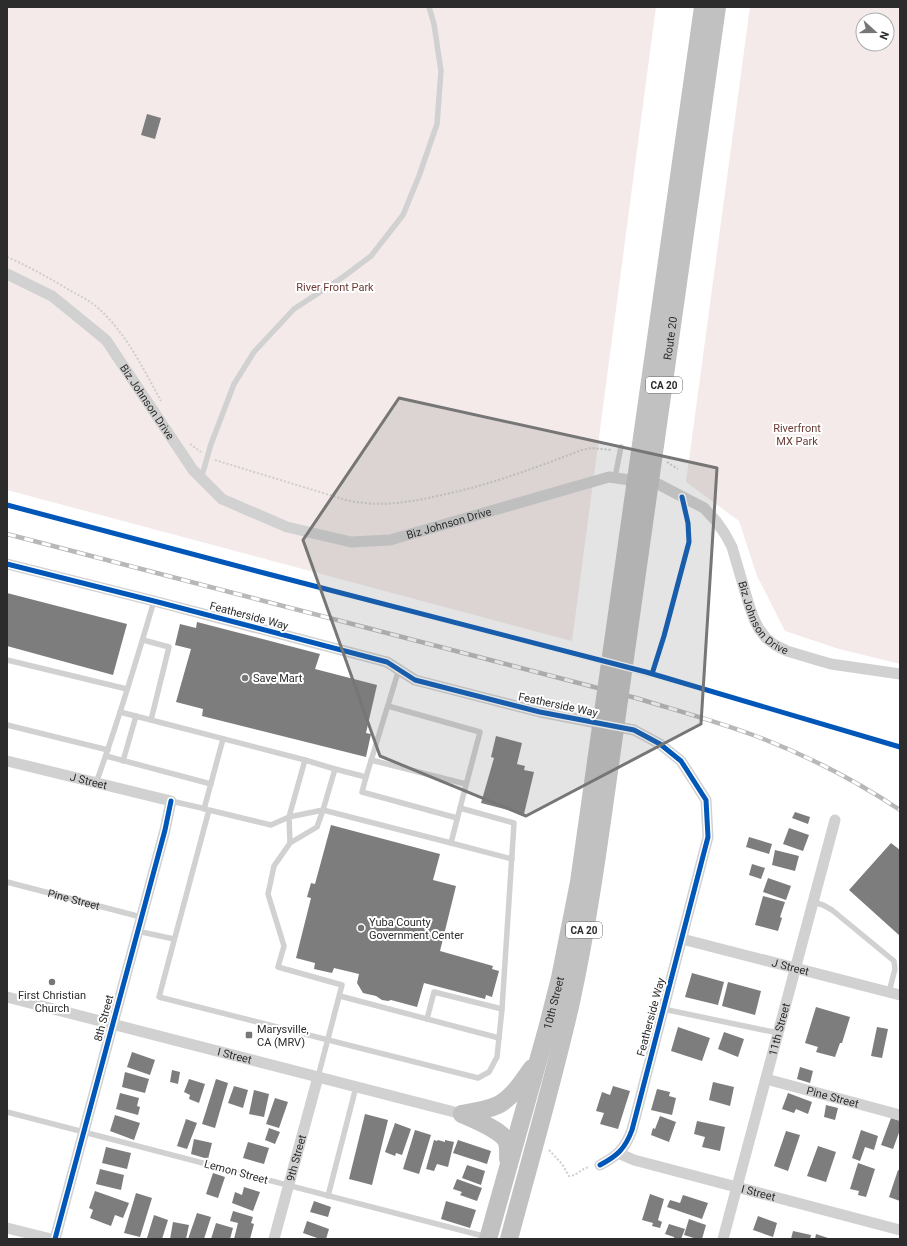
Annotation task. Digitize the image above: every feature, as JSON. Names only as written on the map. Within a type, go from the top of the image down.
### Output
[{"type":"highway","name":"Route 20","points":[[603,763],[703,7]]},
{"type":"highway","name":"Route 20","points":[[603,763],[717,7]]},
{"type":"highway","name":"10th Street","points":[[488,1238],[560,978],[603,763]]},
{"type":"highway","name":"10th Street","points":[[509,1239],[571,1001],[593,881],[603,763]]},
{"type":"highway","points":[[462,1114],[499,1104],[510,1096],[522,1082],[539,1057]]},
{"type":"highway","points":[[462,1114],[500,1134],[506,1140],[508,1149],[508,1163]]},
{"type":"street","name":"Biz Johnson Drive","points":[[7,274],[52,296],[106,340],[193,470],[222,499],[287,527],[351,542],[390,540],[609,477],[658,484],[704,508],[716,521],[732,548],[754,619],[766,638],[787,651],[817,660],[900,674]]},
{"type":"street","name":"Featherside Way","points":[[7,564],[387,662],[415,680],[540,712],[634,730],[660,744],[681,760],[706,800],[708,837],[632,1130],[628,1140],[618,1153],[600,1165]]},
{"type":"street","name":"J Street","points":[[7,761],[171,802]]},
{"type":"street","name":"8th Street","points":[[55,1239],[165,830],[171,802]]},
{"type":"street","name":"11th Street","points":[[723,1239],[835,820]]},
{"type":"street","name":"J Street","points":[[682,939],[900,995]]},
{"type":"street","name":"I Street","points":[[7,997],[462,1114]]},
{"type":"street","name":"9th Street","points":[[274,1239],[318,1077]]},
{"type":"street","name":"Pine Street","points":[[766,1079],[900,1115]]},
{"type":"street","name":"I Street","points":[[618,1153],[634,1160],[900,1230]]},
{"type":"street","points":[[7,1228],[51,1239]]},
{"type":"lane","points":[[201,479],[234,384],[254,352],[294,309],[343,277],[371,256],[403,215],[419,176],[437,124],[441,72],[434,24],[429,7]]},
{"type":"lane","points":[[615,477],[620,450]]},
{"type":"lane","points":[[652,674],[664,636],[689,542],[688,523],[682,497]]},
{"type":"lane","points":[[7,505],[652,674],[900,747]]},
{"type":"lane","points":[[96,783],[108,750],[154,601]]},
{"type":"lane","points":[[143,640],[169,647],[151,720]]},
{"type":"lane","points":[[7,660],[127,689]]},
{"type":"lane","points":[[399,669],[362,792],[458,818]]},
{"type":"lane","points":[[388,706],[480,732],[451,843]]},
{"type":"lane","points":[[120,712],[366,777]]},
{"type":"lane","points":[[123,761],[136,716]]},
{"type":"lane","points":[[7,725],[108,750]]},
{"type":"lane","points":[[223,738],[159,996],[478,1078],[489,1072],[497,1057],[502,1009],[514,823],[460,808]]},
{"type":"lane","points":[[106,756],[211,784]]},
{"type":"lane","points":[[290,843],[289,817],[305,760]]},
{"type":"lane","points":[[371,760],[466,784]]},
{"type":"lane","points":[[318,1077],[342,985],[278,967],[284,946],[268,894],[274,866],[290,843],[317,827],[335,769]]},
{"type":"lane","points":[[171,802],[271,825],[289,817],[323,810],[512,859]]},
{"type":"lane","name":"Pine Street","points":[[7,882],[141,918]]},
{"type":"lane","points":[[813,902],[832,910],[894,961],[895,969],[889,992]]},
{"type":"lane","points":[[138,931],[174,939]]},
{"type":"lane","points":[[427,1019],[434,992],[502,1009]]},
{"type":"lane","points":[[340,996],[499,1038]]},
{"type":"lane","points":[[663,1009],[778,1033]]},
{"type":"lane","points":[[328,1196],[356,1087]]},
{"type":"lane","name":"Lemon Street","points":[[7,1112],[488,1238]]},
{"type":"path","points":[[7,257],[42,273],[90,301],[98,308],[114,325],[131,347],[162,402]]},
{"type":"path","points":[[187,441],[195,448],[220,462],[346,500],[364,503],[395,504],[425,499],[486,484],[590,448],[620,450]]},
{"type":"path","points":[[664,461],[678,469]]},
{"type":"path","points":[[546,1147],[562,1164],[569,1176],[573,1176],[584,1168],[600,1165]]},
{"type":"highlighted area","points":[[399,398],[717,468],[701,724],[526,816],[380,756],[303,540]]},
{"type":"green space","name":"River Front Park","points":[[7,7],[656,7],[572,641],[7,490]]},
{"type":"green space","name":"Riverfront MX Park","points":[[750,7],[900,7],[900,664],[839,649],[785,631],[757,576],[739,521],[686,482]]},
{"type":"building","points":[[147,114],[161,118],[155,139],[141,135]]},
{"type":"building","points":[[7,593],[127,624],[113,675],[7,646]]},
{"type":"building","points":[[197,622],[320,654],[315,669],[377,685],[366,733],[371,734],[366,757],[202,716],[203,709],[176,702],[191,649],[175,645],[180,624],[196,628]]},
{"type":"building","points":[[496,736],[522,743],[517,764],[525,766],[524,770],[534,772],[524,814],[481,803],[494,758],[491,757]]},
{"type":"building","points":[[795,812],[810,817],[808,824],[792,818]]},
{"type":"building","points":[[331,825],[440,854],[433,880],[456,886],[440,951],[493,966],[492,969],[499,971],[492,997],[486,995],[485,999],[424,983],[417,1007],[391,1000],[382,1000],[376,996],[363,993],[357,983],[359,974],[334,968],[332,973],[314,969],[315,963],[296,958],[311,898],[307,897],[311,883],[315,884]]},
{"type":"building","points":[[789,828],[809,835],[803,851],[783,844]]},
{"type":"building","points":[[749,837],[772,844],[769,854],[746,847]]},
{"type":"building","points":[[891,843],[900,850],[900,936],[849,890]]},
{"type":"building","points":[[775,850],[799,856],[795,871],[772,865]]},
{"type":"building","points":[[752,864],[765,868],[761,879],[749,875]]},
{"type":"building","points":[[768,878],[791,886],[786,900],[763,892]]},
{"type":"building","points":[[763,896],[785,902],[780,917],[782,918],[778,931],[755,925]]},
{"type":"building","points":[[692,973],[724,982],[718,1005],[685,997]]},
{"type":"building","points":[[728,982],[761,991],[755,1015],[722,1006]]},
{"type":"building","points":[[816,1007],[850,1017],[842,1043],[840,1043],[835,1057],[816,1052],[818,1047],[805,1043]]},
{"type":"building","points":[[678,1027],[710,1038],[702,1061],[671,1051]]},
{"type":"building","points":[[877,1027],[888,1029],[882,1058],[871,1056]]},
{"type":"building","points":[[724,1032],[744,1039],[738,1057],[718,1049]]},
{"type":"building","points":[[132,1052],[155,1060],[150,1075],[127,1067]]},
{"type":"building","points":[[800,1067],[813,1071],[810,1083],[797,1079]]},
{"type":"building","points":[[172,1070],[180,1072],[178,1084],[170,1082]]},
{"type":"building","points":[[125,1072],[149,1079],[145,1093],[122,1087]]},
{"type":"building","points":[[189,1079],[205,1084],[199,1103],[189,1099],[190,1095],[184,1092]]},
{"type":"building","points":[[216,1079],[228,1083],[215,1128],[202,1124]]},
{"type":"building","points":[[713,1082],[734,1087],[730,1106],[709,1100]]},
{"type":"building","points":[[234,1086],[248,1090],[243,1108],[228,1103]]},
{"type":"building","points":[[613,1086],[630,1091],[618,1129],[600,1124],[604,1113],[596,1111],[602,1092],[610,1095]]},
{"type":"building","points":[[657,1089],[670,1092],[669,1096],[676,1098],[672,1115],[651,1110]]},
{"type":"building","points":[[254,1090],[269,1094],[264,1117],[249,1114]]},
{"type":"building","points":[[120,1093],[139,1098],[137,1106],[140,1107],[138,1115],[116,1109]]},
{"type":"building","points":[[788,1093],[812,1102],[808,1114],[796,1109],[794,1113],[782,1109]]},
{"type":"building","points":[[275,1098],[288,1102],[279,1128],[266,1124]]},
{"type":"building","points":[[826,1105],[838,1108],[835,1120],[824,1117]]},
{"type":"building","points":[[365,1114],[388,1120],[372,1185],[349,1179]]},
{"type":"building","points":[[115,1115],[140,1123],[134,1140],[110,1131]]},
{"type":"building","points":[[660,1116],[676,1122],[669,1142],[651,1135]]},
{"type":"building","points":[[891,1118],[900,1121],[900,1130],[893,1149],[881,1145]]},
{"type":"building","points":[[186,1119],[197,1123],[187,1149],[177,1146]]},
{"type":"building","points":[[697,1121],[725,1127],[720,1151],[702,1147],[705,1137],[694,1134]]},
{"type":"building","points":[[395,1123],[411,1129],[402,1155],[396,1153],[395,1156],[385,1152]]},
{"type":"building","points":[[269,1128],[280,1132],[275,1144],[265,1140]]},
{"type":"building","points":[[415,1130],[431,1135],[419,1174],[403,1169]]},
{"type":"building","points":[[861,1130],[878,1136],[874,1150],[865,1147],[860,1161],[852,1158]]},
{"type":"building","points":[[786,1131],[800,1135],[788,1171],[774,1166]]},
{"type":"building","points":[[194,1139],[212,1143],[208,1159],[191,1154]]},
{"type":"building","points":[[434,1140],[454,1142],[448,1167],[437,1164],[434,1171],[426,1169]]},
{"type":"building","points":[[458,1140],[491,1151],[487,1164],[453,1153]]},
{"type":"building","points":[[248,1142],[269,1148],[264,1164],[243,1158]]},
{"type":"building","points":[[818,1146],[836,1152],[826,1182],[807,1176]]},
{"type":"building","points":[[106,1147],[131,1153],[127,1169],[102,1163]]},
{"type":"building","points":[[858,1163],[875,1169],[866,1197],[858,1195],[859,1191],[850,1189]]},
{"type":"building","points":[[467,1165],[485,1171],[481,1185],[462,1178]]},
{"type":"building","points":[[100,1169],[124,1175],[121,1190],[96,1184]]},
{"type":"building","points":[[898,1170],[900,1171],[900,1201],[889,1197]]},
{"type":"building","points":[[213,1173],[225,1177],[218,1198],[206,1194]]},
{"type":"building","points":[[457,1179],[482,1188],[477,1201],[460,1195],[462,1192],[453,1189]]},
{"type":"building","points":[[244,1187],[260,1192],[253,1211],[232,1203],[235,1192],[242,1195]]},
{"type":"building","points":[[95,1191],[129,1203],[123,1218],[115,1215],[111,1226],[90,1218],[93,1210],[89,1208]]},
{"type":"building","points":[[136,1193],[152,1198],[140,1237],[124,1233]]},
{"type":"building","points":[[650,1194],[664,1199],[658,1220],[662,1222],[660,1228],[652,1226],[653,1223],[642,1220]]},
{"type":"building","points":[[683,1195],[708,1203],[702,1219],[667,1207],[670,1200],[680,1203]]},
{"type":"building","points":[[314,1201],[331,1207],[328,1217],[310,1212]]},
{"type":"building","points":[[446,1201],[476,1210],[470,1228],[441,1219]]},
{"type":"building","points":[[233,1211],[253,1217],[251,1223],[254,1224],[250,1239],[234,1239],[238,1223],[230,1221]]},
{"type":"building","points":[[197,1213],[211,1217],[204,1239],[188,1239]]},
{"type":"building","points":[[154,1215],[168,1220],[162,1239],[147,1238]]},
{"type":"building","points":[[758,1216],[777,1223],[773,1237],[753,1230]]},
{"type":"building","points":[[689,1219],[706,1225],[702,1239],[684,1235]]},
{"type":"building","points":[[307,1221],[329,1229],[326,1239],[320,1239],[303,1233]]},
{"type":"building","points":[[173,1222],[189,1225],[186,1239],[170,1239]]},
{"type":"building","points":[[216,1223],[233,1228],[230,1239],[211,1239]]},
{"type":"building","points":[[669,1224],[685,1229],[681,1239],[674,1239],[674,1237],[665,1234]]},
{"type":"building","points":[[793,1231],[811,1235],[810,1239],[791,1239]]},
{"type":"building","points":[[816,1234],[831,1239],[815,1239]]},
{"type":"railway","points":[[7,534],[636,698],[695,716],[772,742],[810,759],[865,788],[900,810]]},
{"type":"cycle path","points":[[652,674],[664,636],[689,542],[688,523],[682,497]]},
{"type":"cycle path","points":[[7,505],[646,672],[900,747]]},
{"type":"cycle path","points":[[7,564],[387,662],[415,680],[540,712],[634,730],[660,744],[681,761],[706,800],[708,837],[632,1130],[620,1151],[600,1165]]},
{"type":"cycle path","points":[[55,1239],[165,830],[171,801]]},
{"type":"place","name":"Save Mart","points":[[245,678]]},
{"type":"place","name":"Yuba County Government Center","points":[[361,928]]},
{"type":"place","name":"First Christian Church","points":[[52,982]]},
{"type":"place","name":"Marysville, CA (MRV)","points":[[249,1035]]}]
